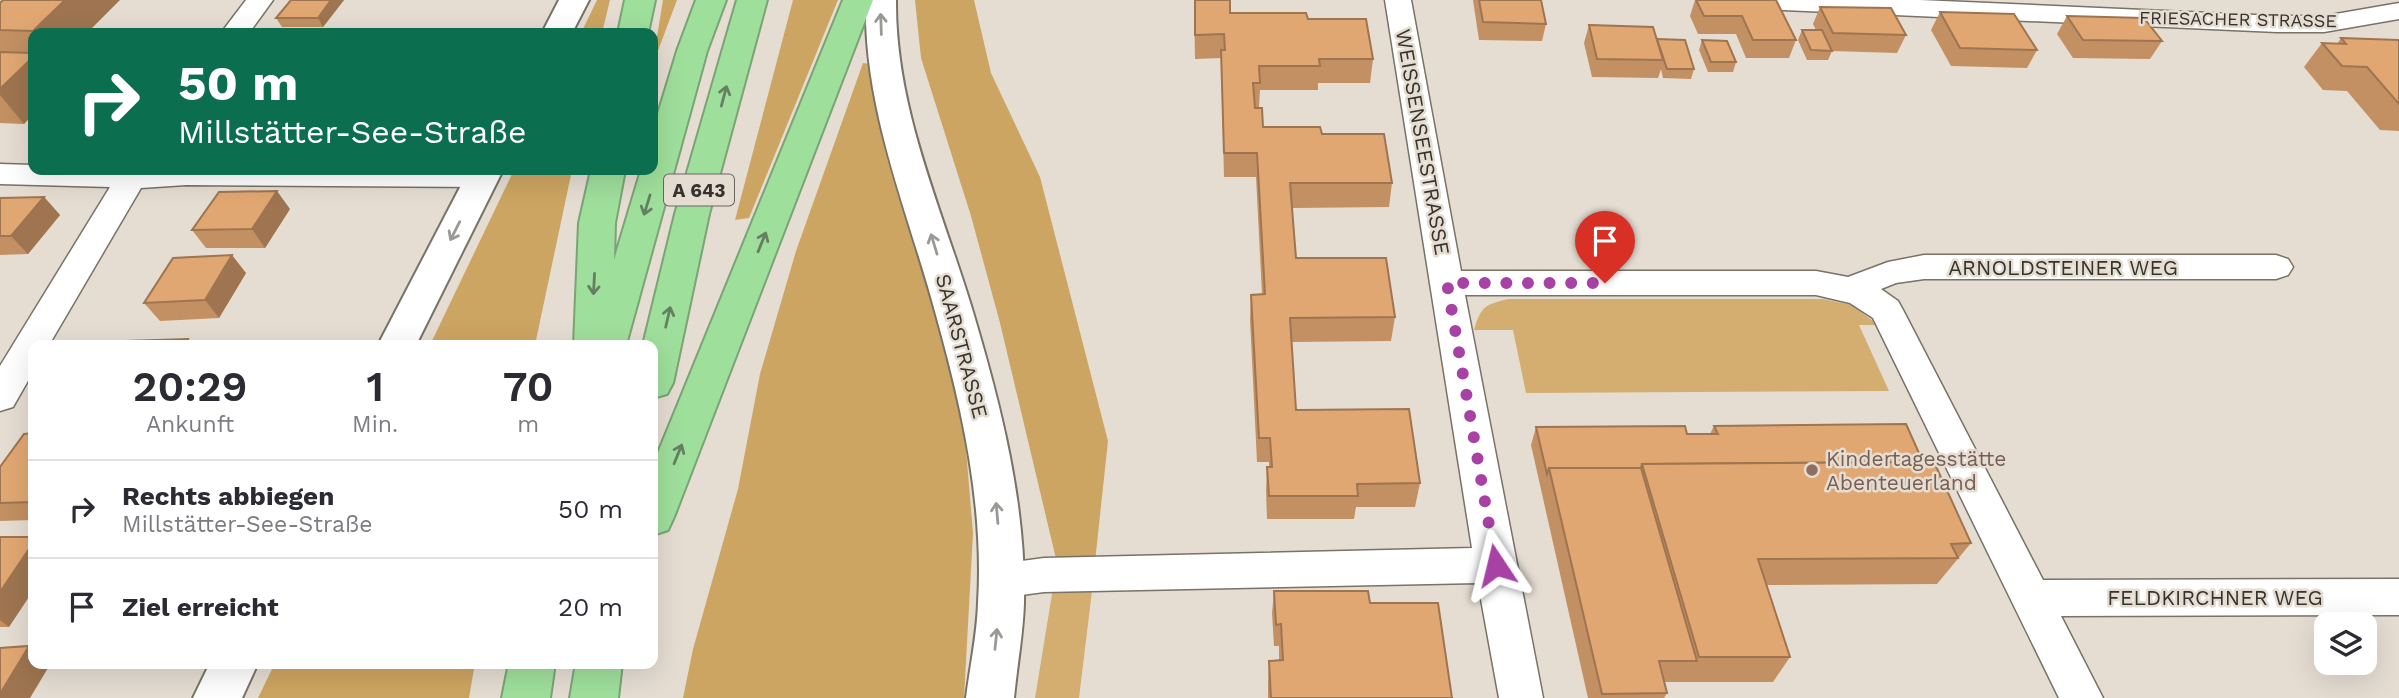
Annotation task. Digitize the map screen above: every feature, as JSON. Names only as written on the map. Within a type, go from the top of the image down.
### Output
[{"type":"highway","points":[[635,28],[640,0]]},
{"type":"highway","name":"A 643","points":[[658,169],[692,51],[711,0]]},
{"type":"highway","name":"A 643","points":[[658,361],[692,214],[752,0]]},
{"type":"highway","points":[[658,504],[858,0]]},
{"type":"highway","points":[[592,340],[597,223],[606,175]]},
{"type":"highway","name":"A 643","points":[[608,340],[656,175]]},
{"type":"highway","points":[[526,698],[531,669]]},
{"type":"highway","points":[[594,698],[598,669]]},
{"type":"main road","points":[[560,28],[574,0]]},
{"type":"main road","name":"SAARSTRASSE","points":[[881,0],[882,42],[893,116],[966,352],[993,469],[1001,602],[990,698]]},
{"type":"main road","points":[[400,340],[483,175]]},
{"type":"main road","points":[[217,698],[231,669]]},
{"type":"street","points":[[239,28],[260,0]]},
{"type":"street","name":"WEISSENSEESTRASSE","points":[[1398,0],[1521,698]]},
{"type":"street","name":"FRIESACHER STRASSE","points":[[1740,0],[2277,24],[2324,24],[2399,11]]},
{"type":"street","points":[[2392,0],[2399,5]]},
{"type":"street","points":[[0,174],[28,174]]},
{"type":"street","points":[[34,340],[133,175]]},
{"type":"street","name":"ARNOLDSTEINER WEG","points":[[1854,289],[1871,278],[1890,271],[1924,267],[2276,267]]},
{"type":"street","points":[[1447,283],[1816,284],[1854,289],[1873,299],[1886,310],[2081,698]]},
{"type":"street","points":[[0,397],[28,350]]},
{"type":"street","points":[[1000,581],[1044,575],[1496,565]]},
{"type":"street","name":"FELDKIRCHNER WEG","points":[[2030,598],[2399,597]]},
{"type":"shaded area","points":[[597,0],[610,0],[603,28],[583,28]]},
{"type":"shaded area","points":[[663,0],[677,0],[658,51]]},
{"type":"shaded area","points":[[793,0],[838,0],[749,218],[735,220]]},
{"type":"shaded area","points":[[915,0],[974,0],[991,73],[1040,177],[1108,441],[1095,562],[1057,563],[1000,323],[971,216],[921,58]]},
{"type":"shaded area","points":[[863,63],[870,64],[939,316],[964,426],[973,533],[964,698],[683,698],[693,649],[738,489],[760,374],[796,251]]},
{"type":"shaded area","points":[[512,175],[571,175],[536,340],[432,340]]},
{"type":"shaded area","points":[[1508,299],[1823,299],[1852,305],[1878,325],[1859,325],[1889,391],[1526,393],[1513,330],[1474,330],[1485,308]]},
{"type":"shaded area","points":[[1053,588],[1092,591],[1079,698],[1035,698]]},
{"type":"shaded area","points":[[272,669],[474,669],[469,698],[258,698]]},
{"type":"building","points":[[3,0],[65,0],[36,28],[28,28],[28,31],[0,30],[0,3]]},
{"type":"building","points":[[291,0],[331,0],[318,18],[276,18]]},
{"type":"building","points":[[1195,0],[1230,0],[1230,13],[1306,13],[1308,19],[1366,19],[1373,59],[1319,59],[1320,66],[1259,66],[1260,83],[1253,83],[1255,108],[1262,108],[1263,127],[1320,127],[1322,134],[1384,134],[1392,183],[1290,183],[1296,258],[1386,258],[1395,317],[1290,318],[1296,410],[1409,409],[1420,483],[1357,484],[1358,496],[1269,496],[1267,467],[1272,467],[1270,438],[1259,438],[1251,295],[1265,294],[1257,153],[1224,153],[1221,50],[1225,50],[1224,34],[1195,35]]},
{"type":"building","points":[[1479,0],[1541,0],[1546,24],[1483,22]]},
{"type":"building","points":[[1696,0],[1776,0],[1796,40],[1753,40],[1742,16],[1704,16]]},
{"type":"building","points":[[1820,7],[1891,8],[1906,35],[1833,33]]},
{"type":"building","points":[[1940,12],[2014,14],[2037,50],[1960,48]]},
{"type":"building","points":[[2067,16],[2144,18],[2162,41],[2083,40]]},
{"type":"building","points":[[1589,25],[1653,27],[1663,60],[1597,59]]},
{"type":"building","points":[[1802,30],[1822,30],[1832,51],[1811,50]]},
{"type":"building","points":[[2341,38],[2399,40],[2399,104],[2367,67],[2342,66],[2322,43],[2346,44]]},
{"type":"building","points":[[1657,39],[1685,40],[1694,69],[1667,69]]},
{"type":"building","points":[[1702,40],[1727,41],[1736,62],[1711,62]]},
{"type":"building","points":[[0,52],[28,53],[28,62],[0,89]]},
{"type":"building","points":[[277,191],[252,229],[192,230],[219,192]]},
{"type":"building","points":[[44,197],[11,236],[0,236],[0,198]]},
{"type":"building","points":[[232,255],[205,300],[144,303],[173,258]]},
{"type":"building","points":[[1906,424],[1923,462],[1642,464],[1641,468],[1549,468],[1547,474],[1536,427],[1685,426],[1687,434],[1718,434],[1714,426]]},
{"type":"building","points":[[24,434],[28,434],[28,502],[0,503],[0,467]]},
{"type":"building","points":[[1934,462],[1971,543],[1951,544],[1958,558],[1758,559],[1790,657],[1699,657],[1642,464]]},
{"type":"building","points":[[1549,468],[1641,468],[1697,661],[1659,661],[1667,693],[1602,694]]},
{"type":"building","points":[[0,537],[28,537],[28,550],[0,592]]},
{"type":"building","points":[[1274,591],[1368,591],[1370,603],[1438,603],[1452,698],[1271,698],[1269,661],[1283,660],[1281,624],[1276,625]]},
{"type":"building","points":[[28,646],[0,694],[0,648]]},
{"type":"place","name":"Kindertagesstätte Abenteuerland","points":[[1812,470]]},
{"type":"route","points":[[1496,565],[1447,283],[1605,283]]}]
